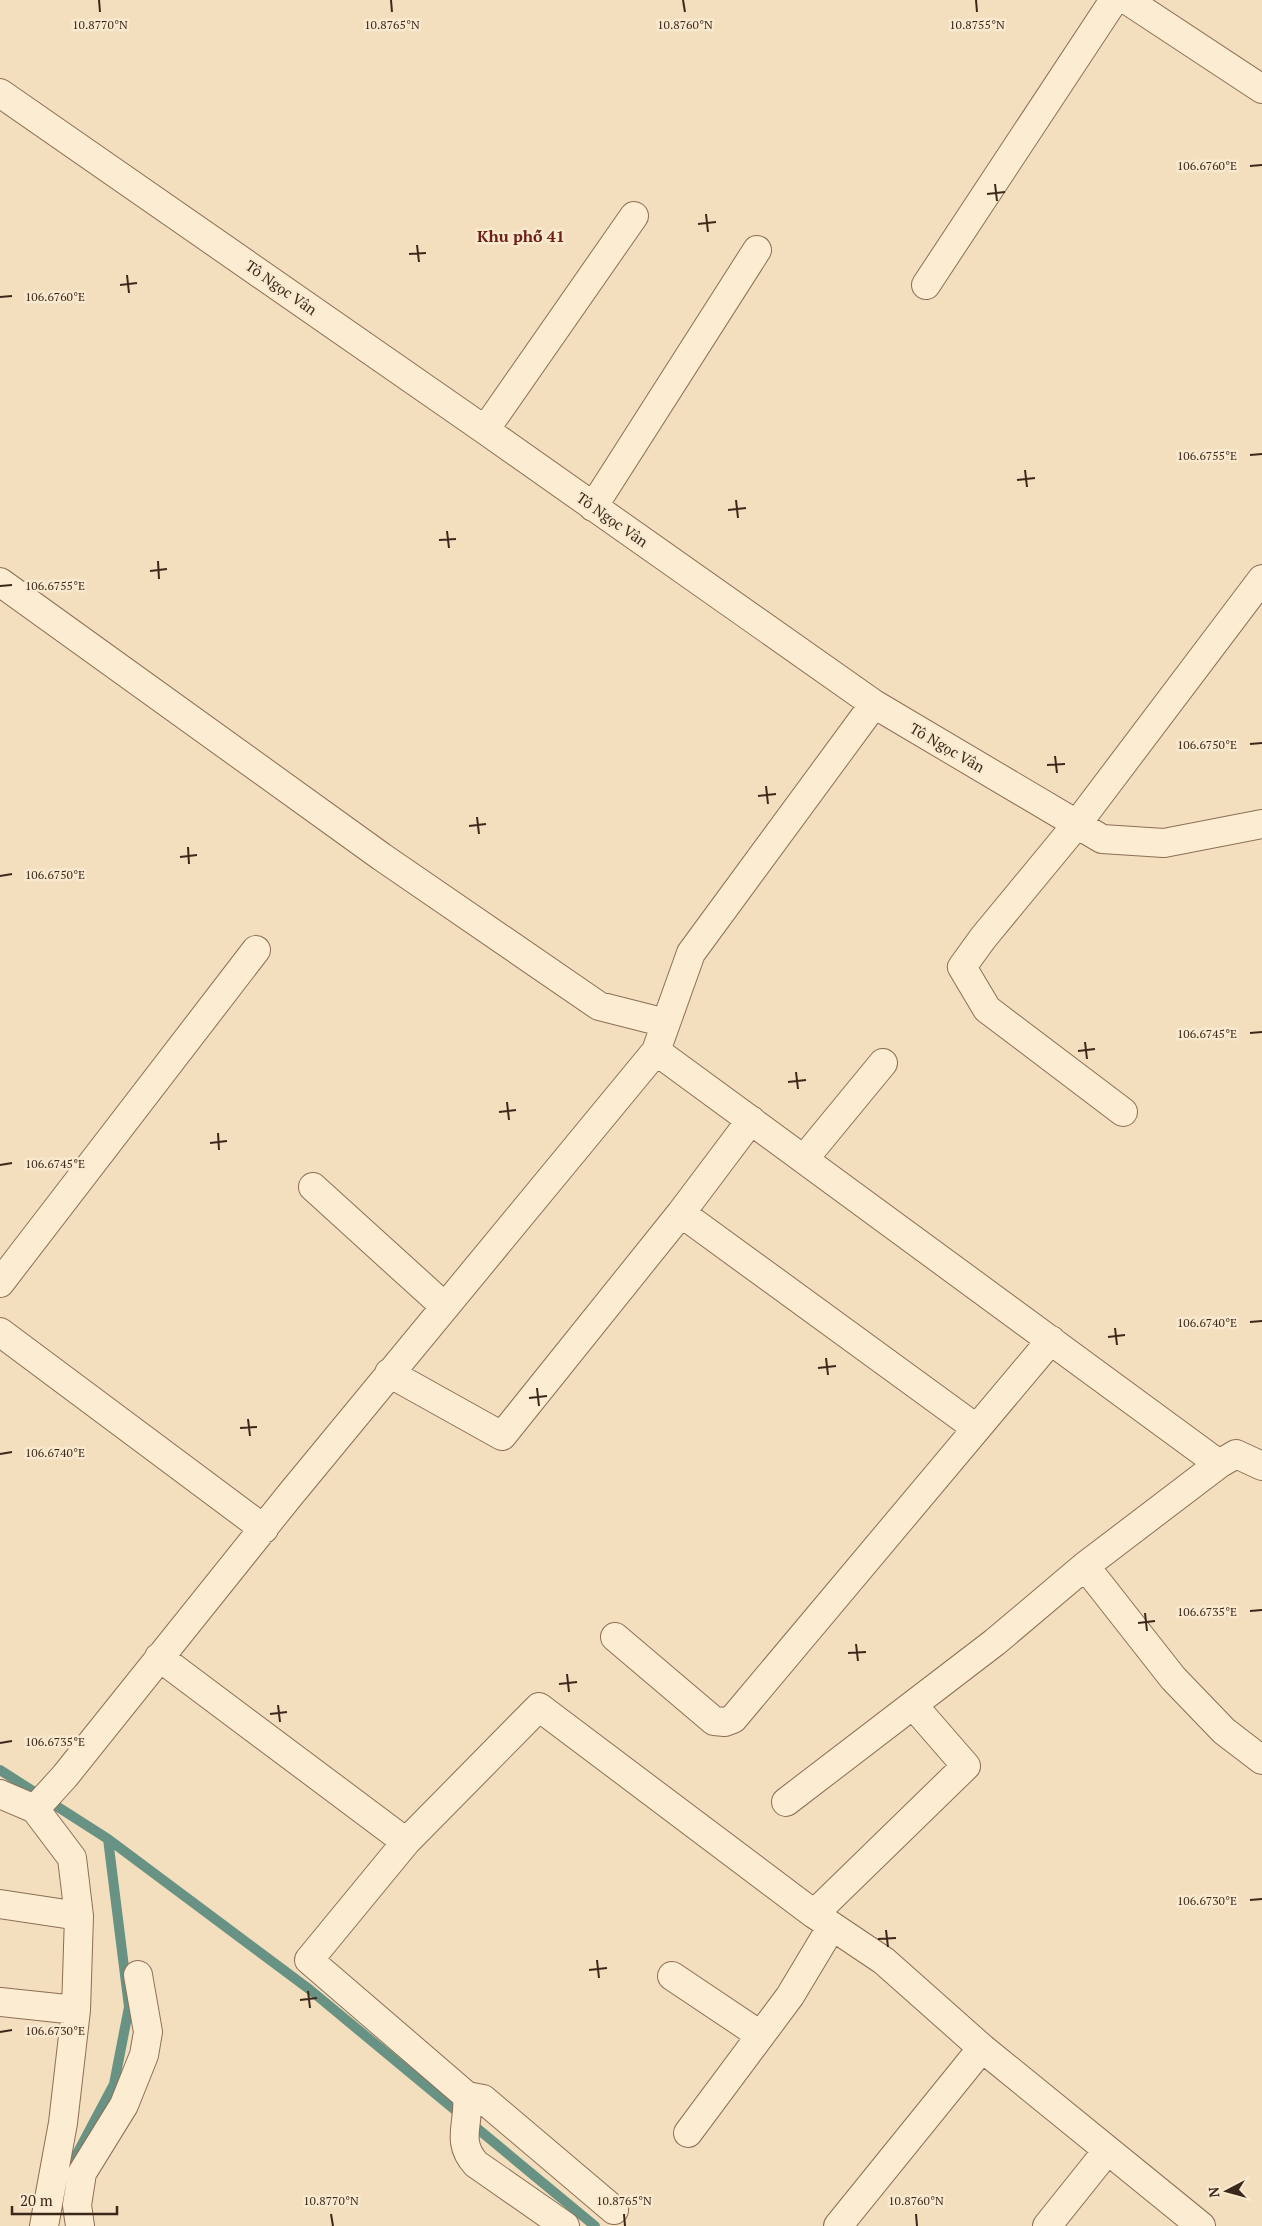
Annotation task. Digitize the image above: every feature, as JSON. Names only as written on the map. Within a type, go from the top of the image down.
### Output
[{"type":"street","points":[[926,285],[1114,0]]},
{"type":"street","points":[[1142,4],[1262,89]]},
{"type":"street","name":"Tô Ngọc Vân","points":[[0,93],[485,430],[874,704],[1102,839],[1164,843],[1262,824]]},
{"type":"street","points":[[485,430],[634,216]]},
{"type":"street","points":[[593,507],[757,250]]},
{"type":"street","points":[[1123,1112],[986,1009],[962,967],[982,938],[1077,824],[1262,579]]},
{"type":"street","points":[[0,582],[382,857],[599,1006],[666,1023]]},
{"type":"street","points":[[37,1807],[65,1776],[159,1656],[389,1373],[656,1050],[691,953],[874,704]]},
{"type":"street","points":[[0,1283],[256,950]]},
{"type":"street","points":[[656,1050],[1219,1464]]},
{"type":"street","points":[[804,1159],[883,1063]]},
{"type":"street","points":[[389,1373],[502,1436],[681,1213],[751,1120]]},
{"type":"street","points":[[313,1187],[444,1306]]},
{"type":"street","points":[[681,1213],[976,1428]]},
{"type":"street","points":[[0,1332],[264,1529]]},
{"type":"street","points":[[615,1637],[714,1721],[725,1722],[733,1719],[1051,1340]]},
{"type":"street","points":[[786,1802],[995,1642],[1085,1566],[1219,1464],[1236,1454],[1262,1466]]},
{"type":"street","points":[[1085,1566],[1173,1678],[1224,1731],[1262,1760]]},
{"type":"street","points":[[159,1656],[406,1842]]},
{"type":"street","points":[[688,2133],[790,1996],[823,1920],[966,1766],[913,1705]]},
{"type":"street","points":[[468,2102],[309,1960],[406,1842],[539,1707],[823,1920],[884,1961],[982,2048],[1201,2226]]},
{"type":"street","points":[[0,1794],[37,1807],[72,1858],[79,1916],[76,2010],[63,2123],[44,2226]]},
{"type":"street","points":[[0,1904],[79,1916]]},
{"type":"street","points":[[80,2226],[76,2205],[82,2173],[124,2105],[144,2055],[148,2032],[138,1975]]},
{"type":"street","points":[[672,1976],[760,2035]]},
{"type":"street","points":[[0,2002],[76,2010]]},
{"type":"street","points":[[838,2226],[982,2048]]},
{"type":"street","points":[[468,2102],[483,2099],[614,2210]]},
{"type":"street","points":[[468,2102],[464,2142],[466,2154],[476,2164],[564,2226]]},
{"type":"street","points":[[1047,2226],[1107,2151]]},
{"type":"waterway","points":[[0,1770],[108,1839],[309,1989],[595,2226]]},
{"type":"waterway","points":[[70,2167],[114,2084],[129,2007],[108,1839]]},
{"type":"district","name":"Khu phố 41","points":[[521,236]]}]
